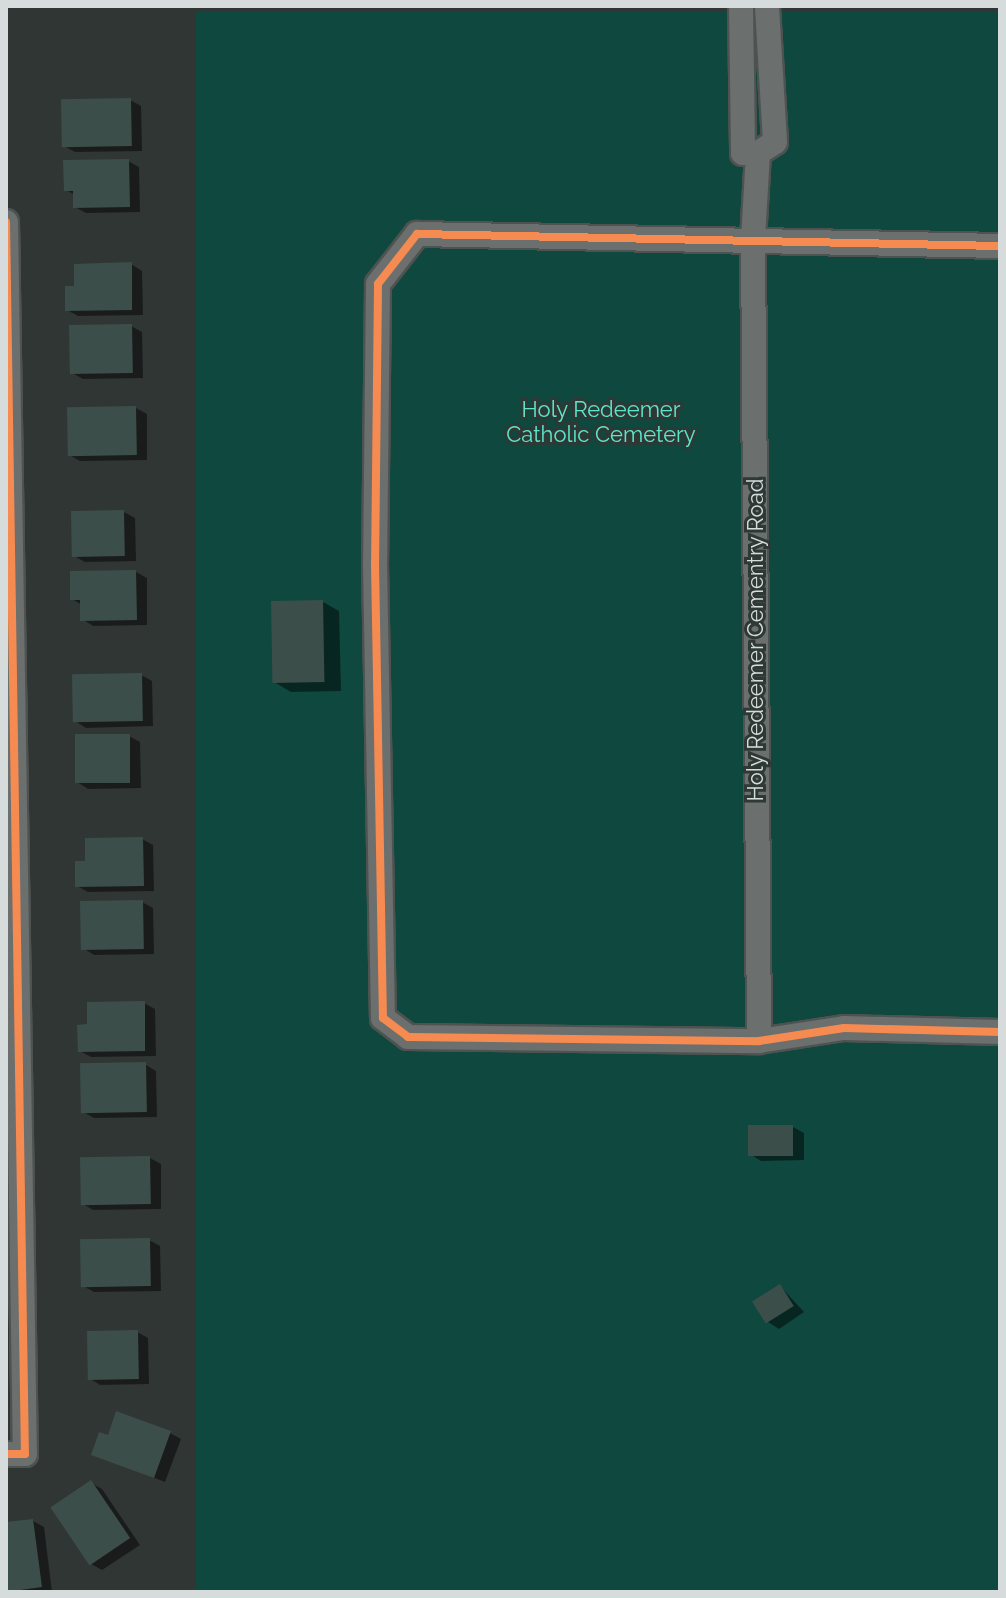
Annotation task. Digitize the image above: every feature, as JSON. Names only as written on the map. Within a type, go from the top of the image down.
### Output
[{"type":"street","points":[[741,6],[743,153],[758,153],[775,142],[767,6]]},
{"type":"street","name":"Holy Redeemer Cementry Road","points":[[758,153],[753,239],[759,1041]]},
{"type":"street","points":[[6,222],[16,1454]]},
{"type":"street","points":[[1000,246],[417,234],[378,284],[375,563],[383,1018],[408,1037],[759,1041],[844,1028],[1000,1032]]},
{"type":"green space","name":"Holy Redeemer Catholic Cemetery","points":[[196,11],[1000,11],[1000,1592],[196,1592]]},
{"type":"building","points":[[131,98],[132,146],[62,147],[61,99]]},
{"type":"building","points":[[129,159],[130,207],[73,208],[73,191],[64,191],[63,160]]},
{"type":"building","points":[[132,262],[132,310],[65,311],[65,286],[74,286],[74,264]]},
{"type":"building","points":[[132,324],[133,373],[70,374],[69,325]]},
{"type":"building","points":[[136,406],[137,455],[68,456],[67,407]]},
{"type":"building","points":[[124,510],[125,556],[72,557],[71,511]]},
{"type":"building","points":[[136,570],[137,620],[80,621],[80,600],[70,600],[70,571]]},
{"type":"building","points":[[323,600],[324,682],[272,683],[271,601]]},
{"type":"building","points":[[142,673],[143,721],[73,722],[72,674]]},
{"type":"building","points":[[75,734],[130,734],[130,783],[75,783]]},
{"type":"building","points":[[143,837],[144,886],[75,887],[75,861],[85,861],[85,838]]},
{"type":"building","points":[[143,900],[144,949],[81,950],[80,901]]},
{"type":"building","points":[[145,1001],[145,1051],[78,1052],[77,1025],[87,1024],[87,1002]]},
{"type":"building","points":[[146,1062],[147,1112],[81,1113],[80,1063]]},
{"type":"building","points":[[748,1125],[793,1125],[793,1156],[748,1156]]},
{"type":"building","points":[[150,1156],[151,1204],[81,1205],[80,1157]]},
{"type":"building","points":[[150,1238],[151,1286],[81,1287],[80,1239]]},
{"type":"building","points":[[780,1284],[794,1306],[766,1324],[752,1301]]},
{"type":"building","points":[[138,1330],[139,1379],[88,1380],[87,1331]]},
{"type":"building","points":[[116,1411],[171,1431],[154,1478],[91,1455],[99,1432],[108,1435]]},
{"type":"building","points":[[91,1480],[130,1538],[90,1565],[50,1507]]},
{"type":"building","points":[[33,1519],[42,1587],[6,1592],[6,1522]]},
{"type":"cycle path","points":[[6,222],[25,1454],[6,1454]]},
{"type":"cycle path","points":[[1000,246],[417,234],[378,284],[375,563],[383,1018],[408,1037],[759,1041],[844,1028],[1000,1032]]}]
